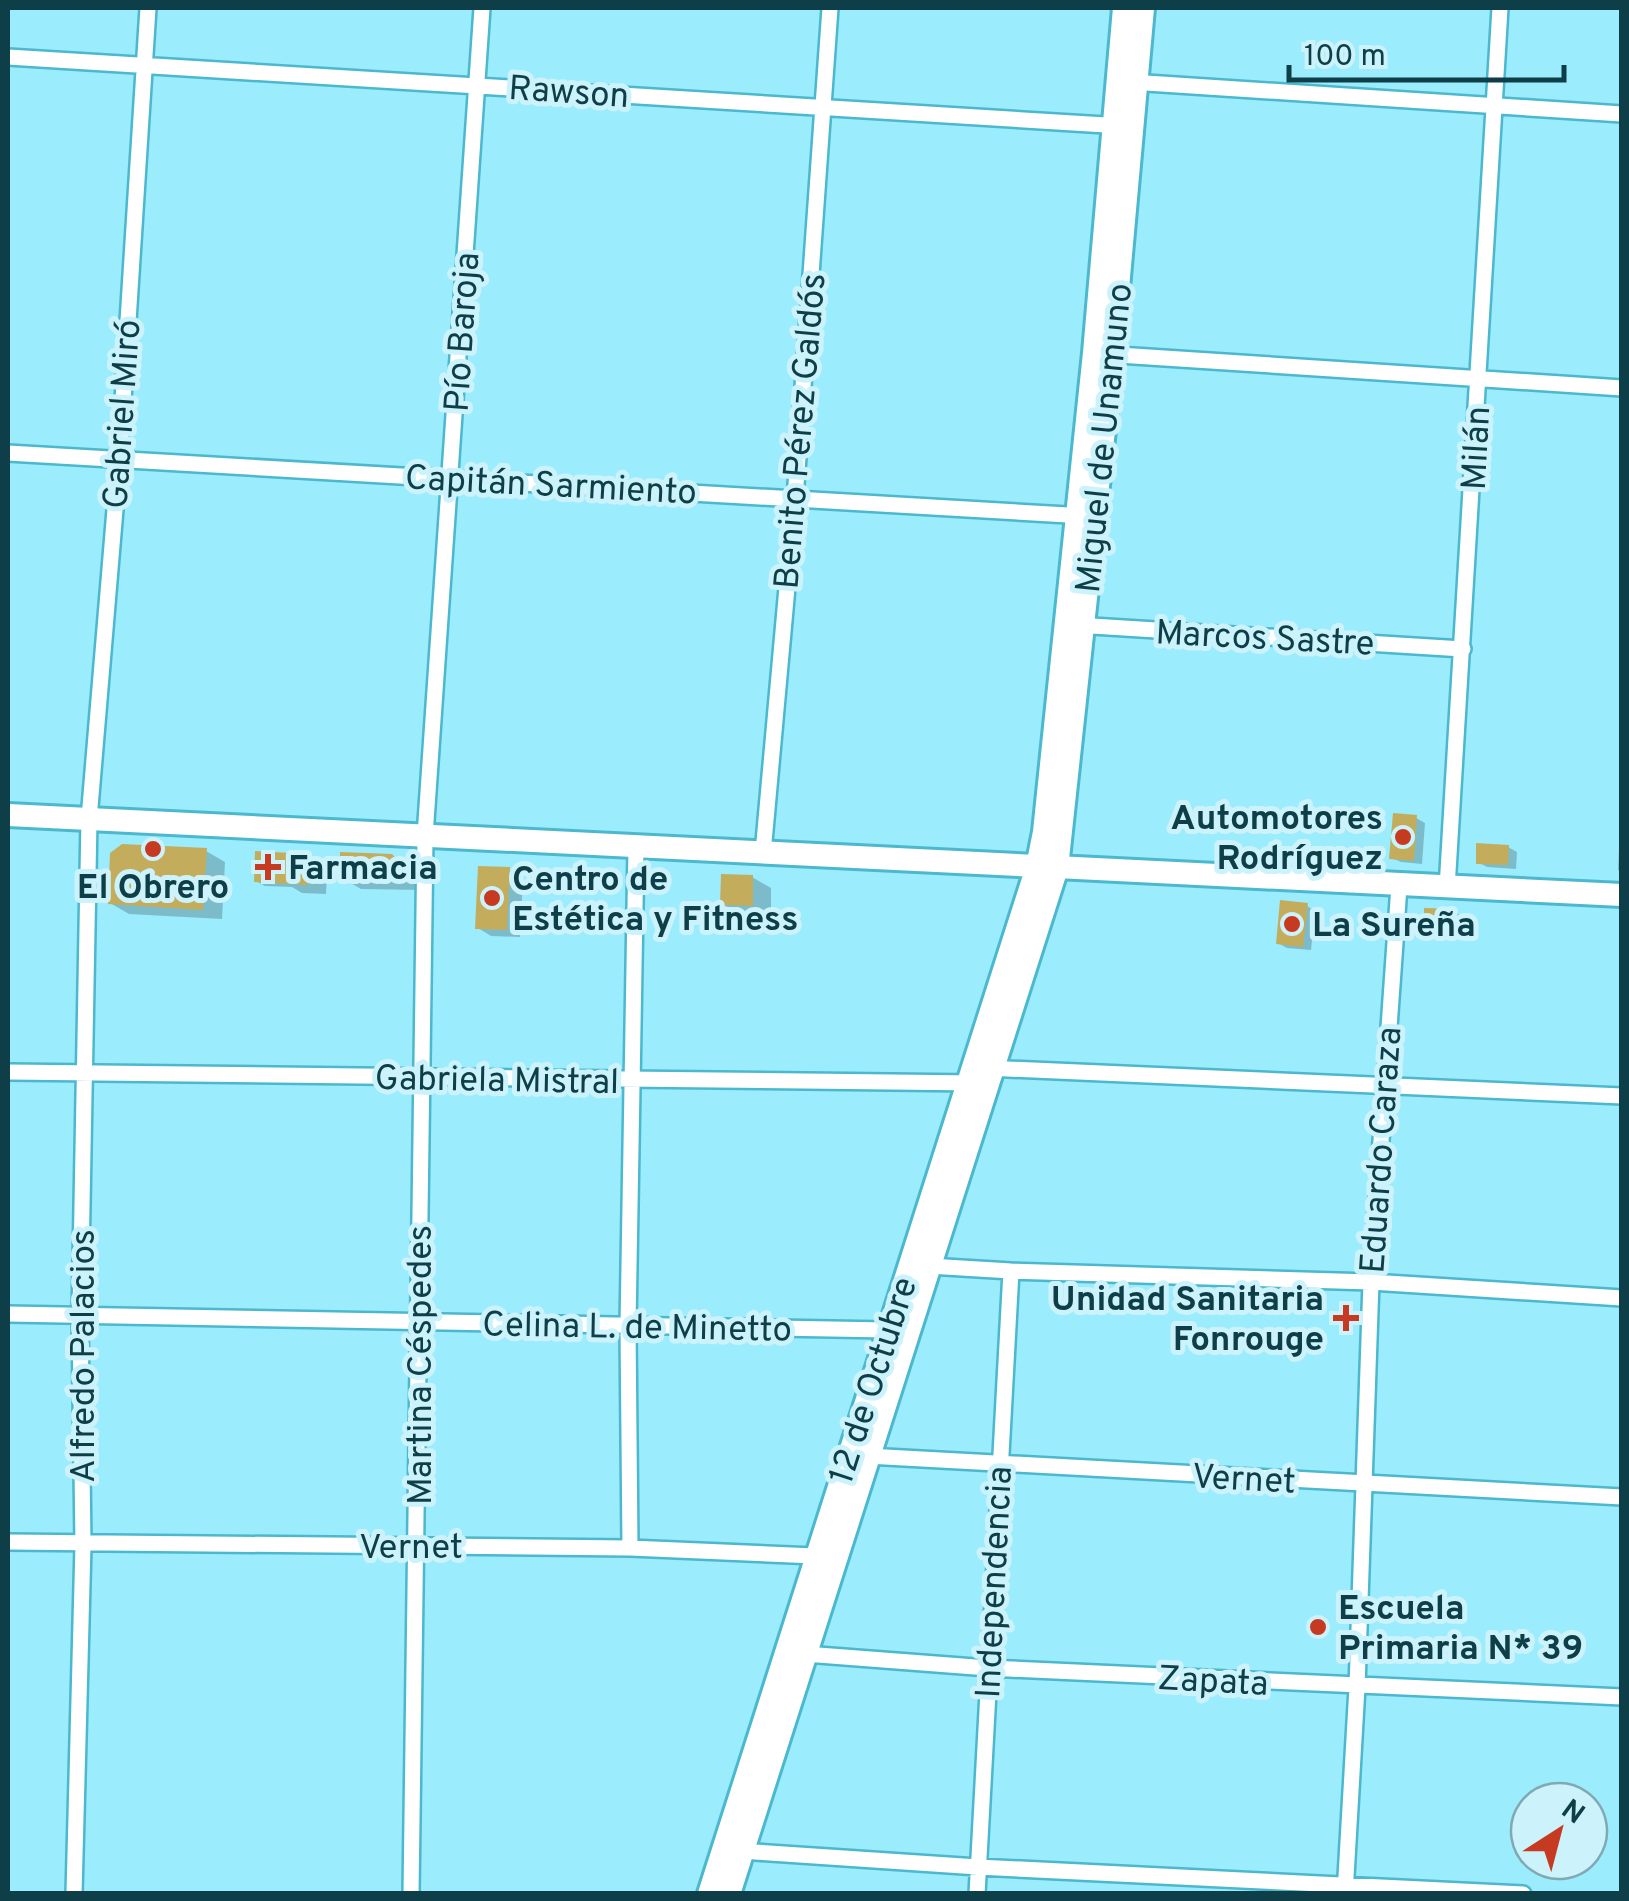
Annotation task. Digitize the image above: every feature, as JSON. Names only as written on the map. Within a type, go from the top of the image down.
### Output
[{"type":"street","name":"Gabriel Miró","points":[[90,819],[119,462],[148,8]]},
{"type":"street","name":"Pío Baroja","points":[[425,836],[482,8]]},
{"type":"street","name":"Benito Pérez Galdós","points":[[763,853],[795,499],[830,8]]},
{"type":"street","name":"Miguel de Unamuno","points":[[1047,867],[1044,832],[1076,625],[1103,354],[1126,81],[1124,8]]},
{"type":"street","name":"Miguel de Unamuno","points":[[1126,81],[1143,8]]},
{"type":"street","name":"Milán","points":[[1447,888],[1500,8]]},
{"type":"street","name":"Rawson","points":[[8,57],[1122,126]]},
{"type":"street","points":[[1126,81],[1622,114]]},
{"type":"street","points":[[1103,354],[1622,388]]},
{"type":"street","name":"Capitán Sarmiento","points":[[8,453],[1086,516]]},
{"type":"street","name":"Marcos Sastre","points":[[1076,625],[1463,649]]},
{"type":"street","points":[[8,815],[1622,895]]},
{"type":"street","name":"Alfredo Palacios","points":[[74,1894],[83,1545],[80,1316],[90,819]]},
{"type":"street","name":"Martina Céspedes","points":[[411,1894],[425,836]]},
{"type":"street","points":[[630,1548],[628,1326],[636,847]]},
{"type":"street","name":"12 de Octubre","points":[[729,1894],[735,1845],[815,1556],[921,1261],[1047,867]]},
{"type":"street","name":"Eduardo Caraza","points":[[1346,1888],[1372,1282],[1399,886]]},
{"type":"street","name":"Gabriela Mistral","points":[[8,1072],[634,1081],[980,1076],[1384,1085],[1622,1096]]},
{"type":"street","points":[[921,1261],[1011,1271],[1372,1282],[1622,1298]]},
{"type":"street","name":"Independencia","points":[[976,1894],[1011,1271]]},
{"type":"street","name":"Celina L. de Minetto","points":[[8,1314],[896,1334]]},
{"type":"street","name":"12 de Octubre","points":[[709,1894],[735,1845],[805,1654],[867,1456],[896,1334]]},
{"type":"street","name":"Vernet","points":[[867,1456],[1622,1497]]},
{"type":"street","name":"Vernet","points":[[8,1542],[630,1548],[815,1556]]},
{"type":"street","name":"Zapata","points":[[805,1654],[988,1668],[1622,1698]]},
{"type":"street","points":[[735,1845],[978,1867],[1523,1894]]},
{"type":"building","name":"Automotores Rodríguez","points":[[1393,813],[1417,815],[1414,861],[1389,859]]},
{"type":"building","points":[[1476,843],[1509,845],[1508,865],[1476,864]]},
{"type":"building","points":[[122,844],[207,848],[203,910],[108,904],[110,853]]},
{"type":"building","points":[[255,851],[309,854],[308,885],[254,882]]},
{"type":"building","points":[[340,852],[392,854],[403,865],[402,881],[340,879]]},
{"type":"building","name":"Centro de Estética y Fitness","points":[[478,866],[510,867],[507,930],[475,929]]},
{"type":"building","points":[[721,874],[753,875],[753,906],[720,905]]},
{"type":"building","name":"La Sureña","points":[[1280,900],[1308,903],[1303,947],[1276,944]]},
{"type":"building","points":[[1424,908],[1456,909],[1455,926],[1424,924]]},
{"type":"place","name":"Automotores Rodríguez","points":[[1403,837]]},
{"type":"place","name":"El Obrero","points":[[153,849]]},
{"type":"place","name":"Farmacia","points":[[268,867]]},
{"type":"place","name":"Centro de Estética y Fitness","points":[[492,898]]},
{"type":"place","name":"La Sureña","points":[[1292,924]]},
{"type":"place","name":"Unidad Sanitaria Fonrouge","points":[[1346,1318]]},
{"type":"place","name":"Escuela Primaria N* 39","points":[[1318,1627]]}]
